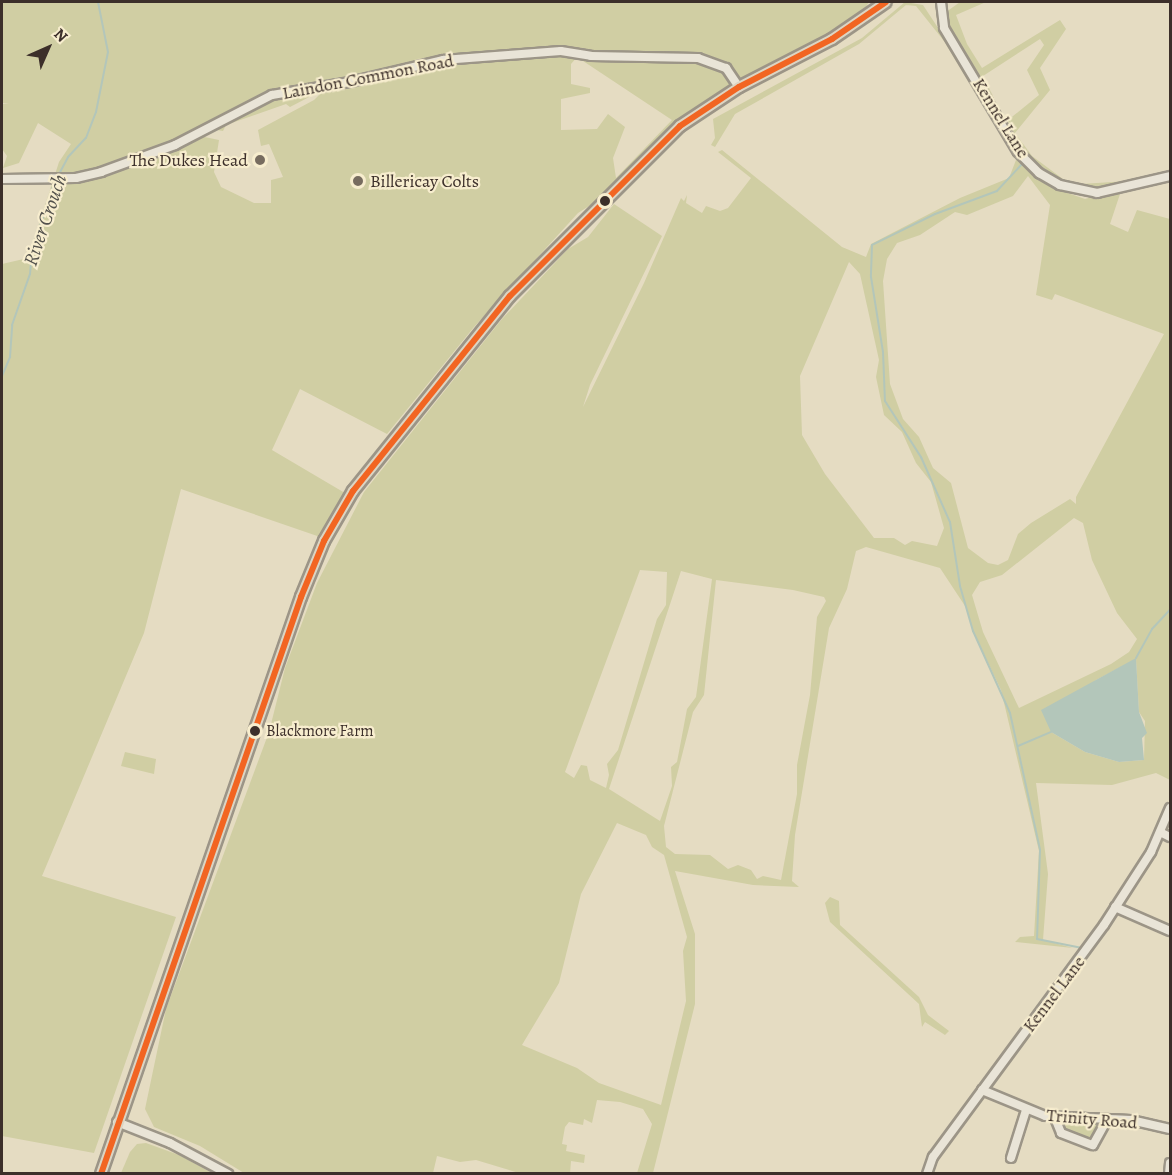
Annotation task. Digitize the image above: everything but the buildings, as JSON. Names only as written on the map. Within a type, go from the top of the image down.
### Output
[{"type":"main road","points":[[857,21],[876,2]]},
{"type":"main road","points":[[100,1173],[301,597],[324,541],[350,496],[468,344],[552,251],[680,126],[740,87],[806,54],[886,2]]},
{"type":"street","name":"Kennel Lane","points":[[941,2],[947,34],[1018,152],[1039,173],[1060,185],[1097,193],[1170,176]]},
{"type":"street","name":"Laindon Common Road","points":[[2,179],[76,178],[135,163],[272,95],[328,87],[443,60],[561,51],[591,56],[698,58],[726,68],[740,87]]},
{"type":"street","name":"Kennel Lane","points":[[927,1173],[933,1157],[1068,978],[1115,907],[1160,832],[1170,808]]},
{"type":"street","points":[[1160,832],[1170,837]]},
{"type":"street","points":[[1115,907],[1170,931]]},
{"type":"street","name":"Trinity Road","points":[[982,1090],[1026,1110],[1055,1118],[1107,1120],[1170,1129]]},
{"type":"street","points":[[1011,1158],[1026,1110]]},
{"type":"street","points":[[1055,1118],[1061,1133],[1093,1145],[1107,1120]]},
{"type":"street","points":[[117,1122],[170,1143],[228,1173]]},
{"type":"street","points":[[1169,1173],[1170,1163]]},
{"type":"shaded area","points":[[2,2],[869,2],[857,21],[739,87],[657,144],[597,201],[578,213],[474,327],[387,434],[300,389],[272,450],[350,496],[326,539],[181,489],[144,633],[42,876],[176,917],[94,1153],[2,1136],[2,264],[28,258],[59,162],[71,144],[38,123],[19,163],[3,168],[7,156],[2,149],[2,104],[9,103],[2,103]],"holes":[[[577,57],[672,120],[616,178],[613,158],[625,127],[608,114],[597,129],[561,130],[561,99],[590,93],[590,88],[571,84],[571,64]],[[327,87],[314,100],[258,130],[261,146],[269,144],[283,177],[271,180],[271,203],[254,203],[221,187],[214,172],[219,140],[195,135],[205,128],[223,131],[226,125],[286,104],[290,107],[313,95],[316,89]]]},
{"type":"shaded area","points":[[905,2],[923,5],[1032,171],[1056,189],[1085,199],[1122,188],[1110,224],[1128,232],[1137,210],[1170,219],[1170,780],[1156,773],[1112,785],[1036,783],[1048,874],[1043,940],[1073,948],[1015,942],[1020,937],[1034,936],[1039,851],[1001,690],[973,631],[967,609],[940,568],[866,547],[856,551],[847,589],[829,628],[795,835],[792,881],[799,887],[753,885],[675,871],[695,934],[695,1004],[653,1173],[637,1173],[652,1124],[643,1109],[620,1102],[597,1100],[592,1123],[584,1119],[583,1125],[569,1122],[565,1127],[562,1144],[567,1145],[566,1151],[585,1155],[584,1163],[571,1161],[570,1174],[519,1173],[476,1160],[460,1162],[437,1156],[433,1173],[244,1173],[200,1146],[154,1127],[145,1109],[166,1009],[269,732],[285,668],[317,583],[364,492],[502,319],[568,249],[588,237],[614,204],[662,236],[590,385],[583,407],[644,283],[681,198],[684,201],[687,195],[686,203],[702,213],[706,206],[720,211],[728,208],[751,178],[718,152],[722,150],[842,247],[866,257],[871,244],[960,198],[1009,178],[1016,160],[944,41],[916,6],[906,5],[859,44],[735,114],[715,147],[711,145],[715,138],[713,119],[862,38]],"holes":[[[1028,176],[1050,205],[1036,295],[1052,300],[1055,294],[1164,334],[1076,497],[1076,504],[1070,499],[1031,523],[1018,534],[1008,560],[998,565],[988,563],[968,548],[951,483],[933,468],[919,437],[903,419],[890,384],[883,281],[887,259],[897,243],[920,235],[955,212],[967,215],[1013,196]],[[849,262],[860,274],[879,360],[876,377],[884,415],[902,432],[916,463],[931,482],[944,528],[937,546],[912,541],[905,545],[894,538],[874,538],[825,474],[802,435],[800,376]],[[1074,518],[1083,523],[1092,560],[1117,613],[1137,639],[1129,652],[1111,664],[1019,708],[983,632],[972,595],[980,582],[1002,575]],[[640,570],[667,572],[666,605],[657,619],[618,750],[607,764],[609,775],[606,788],[590,780],[587,766],[581,765],[574,778],[565,772]],[[681,571],[712,579],[696,697],[687,709],[677,762],[671,767],[672,786],[660,821],[609,789]],[[716,580],[793,590],[824,597],[826,601],[817,617],[810,695],[797,765],[797,794],[781,880],[763,876],[757,879],[751,870],[738,865],[728,869],[710,855],[675,854],[666,847],[664,826],[693,712],[704,695]],[[1136,659],[1139,712],[1145,721],[1144,760],[1119,762],[1085,752],[1051,732],[1096,680]],[[617,823],[646,835],[652,847],[664,855],[687,937],[683,951],[686,1001],[661,1105],[599,1083],[577,1068],[522,1045],[559,983],[581,894]]]},
{"type":"shaded area","points":[[960,2],[986,2],[956,15],[967,44],[982,68],[1060,20],[1066,29],[1040,68],[1050,90],[1015,133],[1032,156],[1063,179],[1081,184],[1128,181],[1170,171],[1170,176],[1080,191],[1039,173],[1002,125],[1039,95],[1027,70],[1044,45],[1040,39],[983,76],[994,98],[988,101],[951,40],[942,15]]},
{"type":"shaded area","points":[[1136,658],[1139,712],[1147,733],[1142,738],[1144,760],[1119,762],[1085,752],[1051,732],[1041,710]]},
{"type":"shaded area","points":[[125,752],[156,759],[154,774],[121,766]]},
{"type":"shaded area","points":[[830,897],[839,901],[840,925],[919,997],[928,1015],[949,1031],[945,1035],[925,1022],[922,1027],[919,1004],[830,922],[825,903]]},
{"type":"shaded area","points":[[1059,1123],[1100,1124],[1095,1142],[1064,1132]]},
{"type":"shaded area","points":[[146,1143],[179,1155],[212,1173],[121,1173],[130,1152],[137,1144]]},
{"type":"waterway","name":"River Crouch","points":[[58,176],[68,157],[86,138],[96,112],[108,52],[98,2]]},
{"type":"waterway","points":[[1023,163],[997,191],[935,214],[872,245],[871,277],[883,352],[885,401],[921,457],[950,522],[960,586],[973,631],[1010,713],[1040,850],[1037,939],[1082,948]]},
{"type":"waterway","name":"River Crouch","points":[[2,376],[10,357],[12,325],[30,274],[32,250],[55,181]]},
{"type":"waterway","points":[[1136,658],[1152,629],[1170,610]]},
{"type":"waterway","points":[[1018,746],[1051,732]]},
{"type":"transit line","points":[[101,1174],[301,597],[324,541],[353,491],[510,296],[680,126],[739,87],[832,39],[886,2]]},
{"type":"place","name":"The Dukes Head","points":[[260,160]]},
{"type":"place","name":"Billericay Colts","points":[[358,181]]},
{"type":"place","name":"Blackmore Farm","points":[[255,731]]}]
